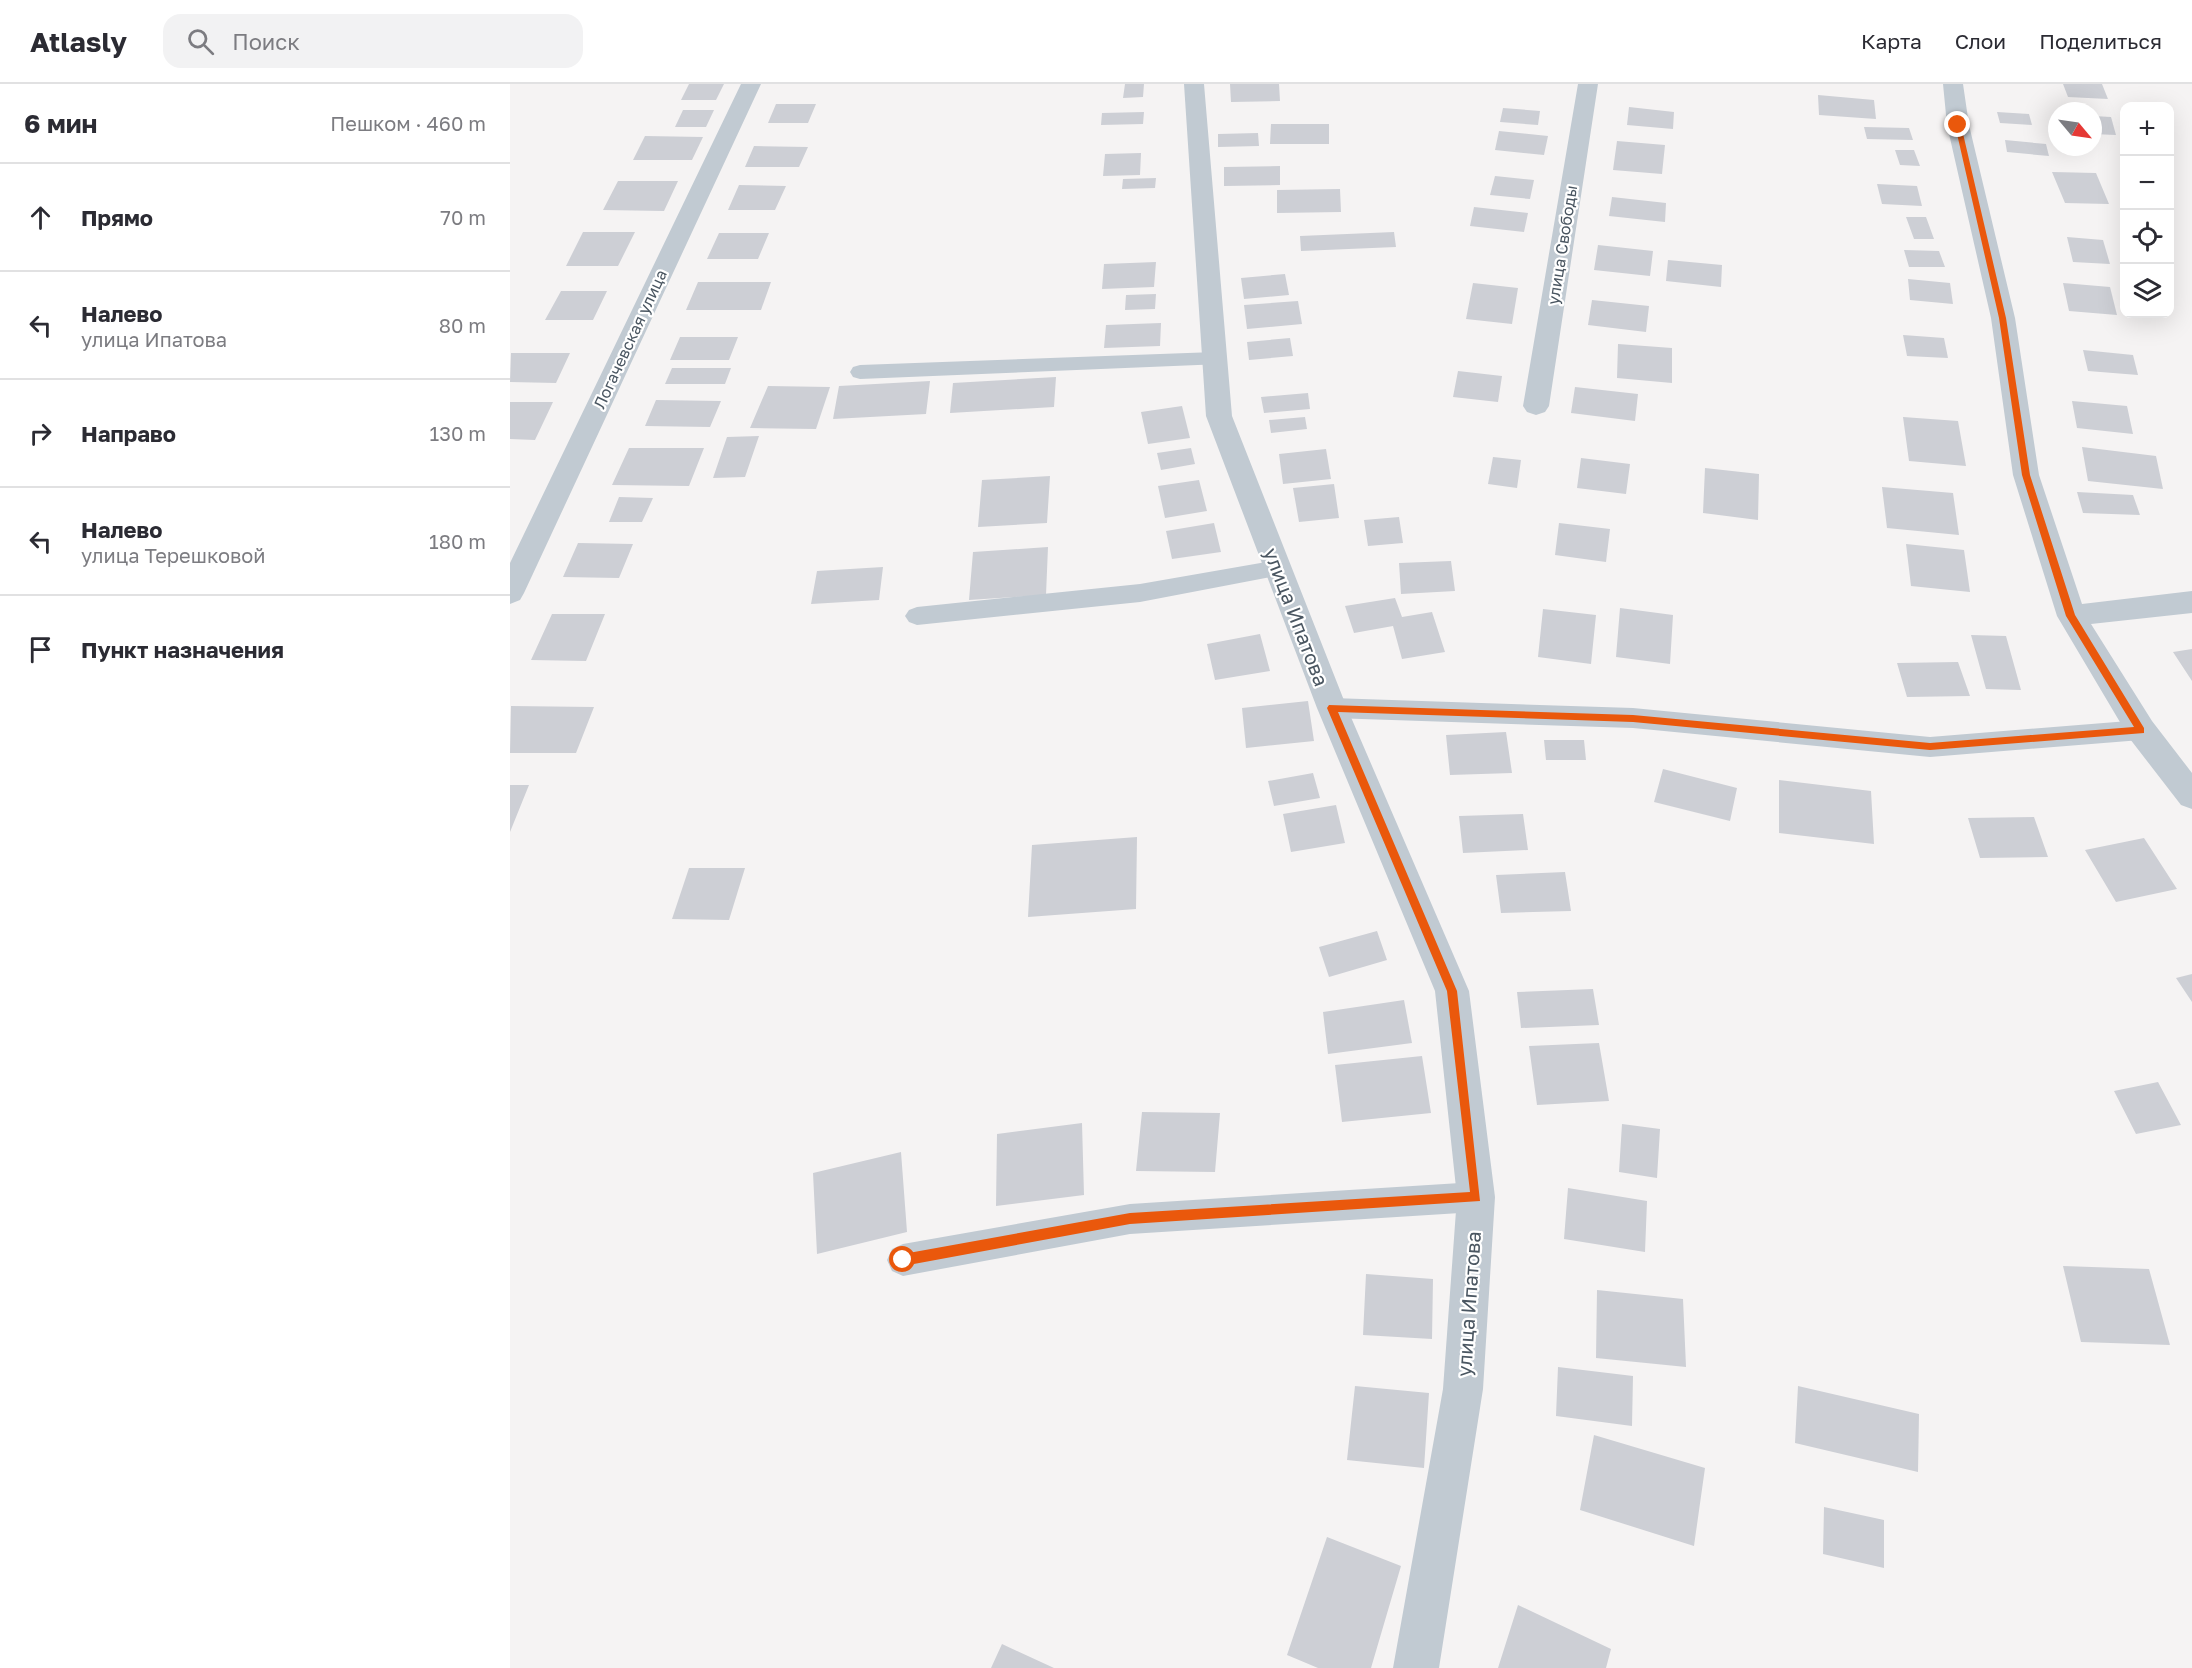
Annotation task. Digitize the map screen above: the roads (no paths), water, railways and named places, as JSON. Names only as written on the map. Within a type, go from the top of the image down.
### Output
[{"type":"street","name":"Логачевская улица","points":[[510,593],[751,84]]},
{"type":"street","name":"улица Ипатова","points":[[1194,84],[1219,416],[1332,708],[1452,991],[1476,1197],[1463,1389],[1416,1668]]},
{"type":"street","name":"улица Свободы","points":[[1536,406],[1588,84]]},
{"type":"street","points":[[1953,84],[1958,125],[2002,318],[2026,475],[2070,616],[2141,730],[2192,796]]},
{"type":"street","points":[[2070,616],[2192,602]]},
{"type":"lane","points":[[860,372],[1215,359]]},
{"type":"lane","points":[[917,616],[1140,593],[1278,568]]},
{"type":"lane","points":[[1332,708],[1633,718],[1930,747],[2141,730]]},
{"type":"lane","points":[[903,1260],[1130,1219],[1476,1197]]}]
